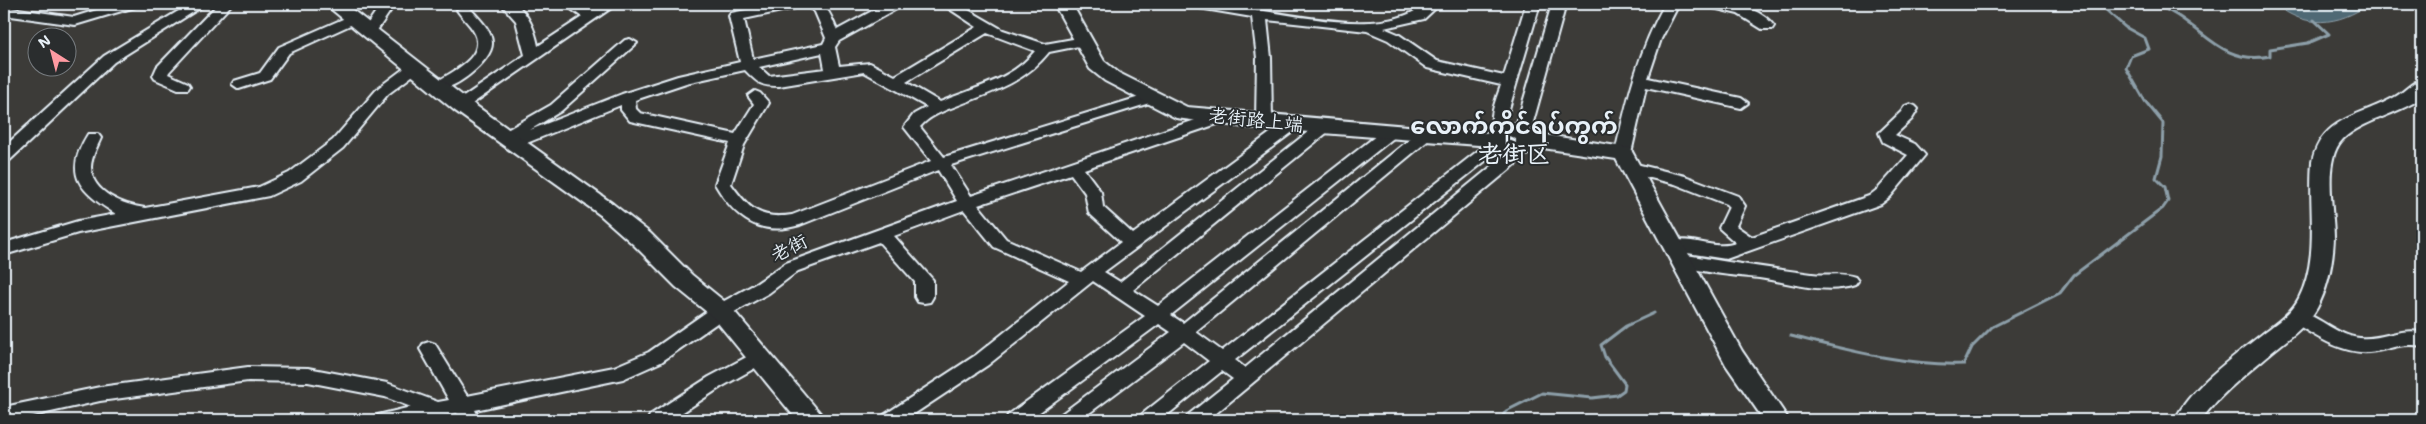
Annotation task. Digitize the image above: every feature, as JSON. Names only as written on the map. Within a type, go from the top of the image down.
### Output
[{"type":"main road","points":[[334,4],[440,86],[461,105],[606,209],[642,239],[684,281],[721,311],[758,358],[782,382],[811,420]]},
{"type":"main road","name":"老街路上端","points":[[1063,4],[1097,65],[1112,77],[1151,98],[1184,112],[1264,122],[1425,135],[1499,138],[1509,130],[1523,141],[1628,161]]},
{"type":"main road","points":[[2187,420],[2201,400],[2262,347],[2300,318],[2312,292],[2323,241],[2323,164],[2329,141],[2346,128],[2404,102],[2422,85]]},
{"type":"main road","points":[[1628,161],[1734,358],[1777,420]]},
{"type":"street","points":[[4,11],[75,21],[130,4]]},
{"type":"street","points":[[4,156],[109,59],[198,4]]},
{"type":"street","points":[[183,86],[160,76],[162,70],[225,4]]},
{"type":"street","points":[[369,32],[388,4]]},
{"type":"street","points":[[508,4],[524,21],[530,36],[534,57]]},
{"type":"street","points":[[571,4],[591,16]]},
{"type":"street","points":[[461,105],[610,4]]},
{"type":"street","points":[[796,4],[736,16],[747,63],[765,81],[770,82],[864,67],[896,82],[938,107]]},
{"type":"street","points":[[509,140],[627,97],[683,79],[830,43],[895,4]]},
{"type":"street","points":[[949,4],[987,27],[1018,41],[1044,49],[1084,41]]},
{"type":"street","points":[[1199,4],[1259,14],[1370,27],[1393,37],[1432,65],[1509,82]]},
{"type":"street","points":[[1370,27],[1419,16],[1433,4]]},
{"type":"street","points":[[1148,420],[1367,248],[1499,138],[1498,119],[1533,4],[1557,8],[1523,141],[1510,160],[1194,420]]},
{"type":"street","points":[[1672,4],[1659,25],[1639,81],[1628,161],[1732,200],[1737,206],[1728,228],[1748,243]]},
{"type":"street","points":[[1714,4],[1743,11],[1767,26]]},
{"type":"street","points":[[822,6],[830,43],[833,72]]},
{"type":"street","points":[[440,86],[480,58],[485,50],[484,36],[464,10]]},
{"type":"street","points":[[1259,14],[1264,58],[1264,122]]},
{"type":"street","points":[[239,84],[265,76],[284,50],[352,19]]},
{"type":"street","points":[[896,82],[987,27]]},
{"type":"street","points":[[509,140],[556,108],[630,43]]},
{"type":"street","points":[[1044,49],[1040,56],[1004,82],[983,92],[938,107],[919,118],[912,127],[941,163],[967,203],[1000,243],[1122,290],[1184,332],[1245,378]]},
{"type":"street","points":[[4,249],[78,227],[229,200],[278,187],[338,144],[383,91],[415,67]]},
{"type":"street","points":[[1639,81],[1741,103]]},
{"type":"street","points":[[755,96],[762,103],[759,112],[739,140],[729,162],[723,184],[734,201],[748,216],[762,222],[778,224],[794,221],[941,163],[1151,98]]},
{"type":"street","points":[[627,97],[629,110],[635,117],[739,140]]},
{"type":"street","points":[[1678,253],[1688,246],[1726,252],[1875,200],[1884,193],[1916,155],[1910,148],[1888,138],[1888,133],[1907,115],[1910,109]]},
{"type":"street","name":"老街","points":[[384,420],[617,374],[655,357],[721,311],[763,288],[792,267],[881,233],[1221,117]]},
{"type":"street","points":[[891,420],[982,360],[1087,276],[1294,124]]},
{"type":"street","points":[[1122,290],[1324,127]]},
{"type":"street","points":[[1015,420],[1159,315],[1391,132]]},
{"type":"street","points":[[1067,420],[1184,332],[1425,135]]},
{"type":"street","points":[[93,138],[83,165],[84,179],[96,194],[122,210],[145,214]]},
{"type":"street","points":[[1074,167],[1093,192],[1096,209],[1114,228],[1132,242]]},
{"type":"street","points":[[881,233],[924,280],[924,297]]},
{"type":"street","points":[[1678,253],[1726,269],[1815,280],[1849,281]]},
{"type":"street","points":[[2300,318],[2336,338],[2354,344],[2369,344],[2406,336],[2422,339]]},
{"type":"street","points":[[429,349],[471,420]]},
{"type":"street","points":[[656,420],[715,382],[758,358]]},
{"type":"street","points":[[4,414],[100,394],[248,374],[308,375],[387,390],[436,409]]},
{"type":"water","points":[[2275,4],[2369,4],[2345,17],[2322,22],[2298,18]]},
{"type":"waterway","points":[[1791,336],[1855,352],[1898,360],[1964,364],[1972,347],[1992,327],[2060,293],[2074,275],[2163,208],[2168,201],[2165,187],[2156,178],[2162,156],[2163,123],[2145,101],[2126,68],[2131,56],[2149,49],[2145,38],[2125,27],[2106,10],[2109,5],[2118,4]]},
{"type":"waterway","points":[[2151,4],[2168,10],[2221,48],[2235,54],[2251,57],[2270,56],[2270,49],[2308,43],[2329,34],[2314,20]]},
{"type":"waterway","points":[[1500,420],[1506,411],[1542,393],[1592,398],[1617,395],[1624,390],[1625,384],[1605,357],[1601,345],[1626,326],[1654,313]]},
{"type":"district","name":"လောက်ကိုင်ရပ်ကွက် 老街区","points":[[1514,140]]}]
